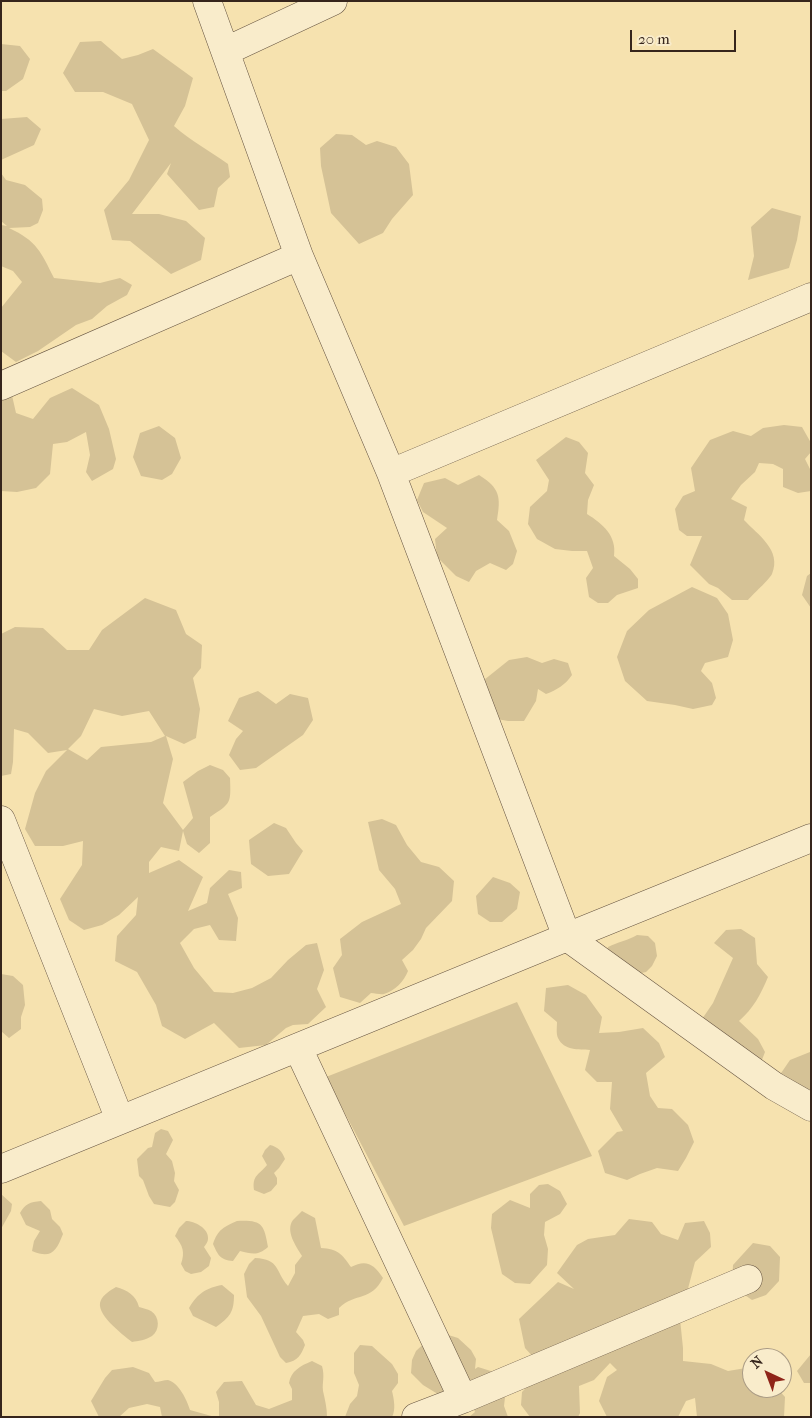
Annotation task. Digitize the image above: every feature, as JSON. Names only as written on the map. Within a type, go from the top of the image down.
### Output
[{"type":"street","points":[[207,1],[299,256],[391,473],[567,937],[774,1086],[811,1107]]},
{"type":"street","points":[[226,51],[333,1]]},
{"type":"street","points":[[1,386],[299,256]]},
{"type":"street","points":[[391,473],[811,297]]},
{"type":"street","points":[[1,820],[120,1120]]},
{"type":"street","points":[[1,1169],[811,838]]},
{"type":"street","points":[[298,1048],[463,1399]]},
{"type":"street","points":[[416,1417],[748,1279]]},
{"type":"shaded area","points":[[101,41],[122,59],[153,49],[193,78],[185,106],[174,126],[228,164],[230,177],[218,188],[214,207],[199,210],[167,174],[171,163],[132,214],[159,214],[186,221],[205,238],[201,260],[171,274],[130,241],[112,240],[104,210],[129,180],[149,140],[132,104],[103,92],[75,92],[63,73],[80,42]]},
{"type":"shaded area","points":[[1,44],[20,46],[30,59],[23,79],[6,91],[1,91]]},
{"type":"shaded area","points":[[27,117],[41,129],[34,145],[1,160],[1,119]]},
{"type":"shaded area","points":[[336,134],[352,135],[366,145],[377,141],[396,147],[409,164],[413,195],[392,219],[383,233],[359,244],[331,213],[321,166],[320,148]]},
{"type":"shaded area","points":[[1,173],[6,180],[25,185],[42,199],[43,210],[38,223],[30,227],[9,228],[26,238],[37,248],[54,278],[100,283],[120,278],[132,285],[127,295],[107,306],[92,319],[76,325],[38,351],[16,362],[1,351],[1,308],[22,282],[13,271],[1,266],[1,225],[7,226],[1,221]]},
{"type":"shaded area","points":[[772,208],[801,216],[789,268],[748,280],[754,256],[751,227]]},
{"type":"shaded area","points":[[72,388],[99,405],[109,429],[116,459],[113,469],[92,481],[86,472],[90,455],[86,432],[67,442],[53,444],[50,474],[36,488],[17,492],[1,491],[1,390],[11,391],[16,413],[33,419],[50,398]]},
{"type":"shaded area","points":[[784,425],[802,427],[811,443],[811,452],[805,459],[811,471],[811,491],[798,493],[783,487],[783,469],[773,464],[759,463],[755,472],[741,485],[731,499],[747,507],[744,520],[762,537],[771,550],[774,565],[770,577],[748,600],[732,600],[718,588],[709,584],[690,565],[702,536],[687,536],[679,530],[675,509],[683,496],[695,491],[691,468],[710,440],[733,431],[751,436],[763,428]]},
{"type":"shaded area","points":[[159,426],[175,438],[181,458],[172,474],[162,480],[141,476],[133,457],[140,433]]},
{"type":"shaded area","points":[[566,437],[579,442],[588,453],[585,473],[594,485],[588,500],[587,514],[608,531],[613,542],[614,556],[630,569],[638,579],[638,588],[617,595],[608,603],[598,603],[589,597],[586,578],[593,568],[587,551],[555,549],[537,539],[528,524],[530,507],[547,491],[549,480],[536,460]]},
{"type":"shaded area","points":[[479,475],[495,489],[499,499],[497,520],[509,531],[517,551],[513,564],[506,570],[490,563],[476,571],[469,582],[456,576],[437,557],[435,539],[447,528],[423,512],[417,500],[424,483],[445,478],[458,485]]},
{"type":"shaded area","points":[[811,573],[811,608],[802,595],[807,576]]},
{"type":"shaded area","points":[[692,587],[717,598],[728,614],[733,640],[728,657],[705,663],[701,671],[712,683],[716,698],[712,705],[693,709],[647,701],[625,681],[617,657],[627,631],[649,610]]},
{"type":"shaded area","points":[[145,598],[176,610],[186,634],[202,645],[201,668],[193,678],[200,709],[196,738],[184,744],[166,736],[173,759],[163,803],[183,830],[193,818],[183,782],[210,765],[223,770],[230,778],[230,798],[222,809],[210,817],[210,843],[199,853],[187,844],[183,831],[179,851],[161,847],[149,862],[149,873],[179,860],[203,877],[188,911],[207,903],[210,888],[229,870],[241,872],[242,888],[228,894],[238,918],[236,941],[219,940],[210,925],[194,929],[180,943],[194,968],[214,992],[233,993],[252,988],[271,978],[306,945],[317,943],[324,970],[317,989],[326,1007],[308,1024],[293,1025],[286,1028],[266,1045],[239,1048],[214,1023],[185,1039],[162,1026],[156,1005],[137,972],[115,961],[117,936],[136,915],[138,897],[119,915],[102,925],[84,930],[69,920],[60,899],[82,865],[83,841],[63,846],[35,846],[25,829],[35,793],[46,771],[67,750],[48,753],[28,733],[14,729],[11,774],[1,776],[1,634],[15,627],[43,628],[67,650],[89,650],[102,630]],"holes":[[[94,709],[122,716],[149,711],[165,736],[151,742],[101,747],[87,760],[68,749],[81,736]]]},
{"type":"shaded area","points":[[527,657],[542,663],[554,659],[568,663],[572,675],[564,684],[546,694],[538,689],[536,701],[524,721],[491,718],[479,697],[484,680],[509,660]]},
{"type":"shaded area","points":[[258,691],[276,704],[290,694],[308,698],[313,720],[303,735],[256,768],[240,770],[229,755],[236,739],[243,731],[228,721],[239,698]]},
{"type":"shaded area","points":[[382,819],[396,825],[407,845],[421,862],[439,867],[454,881],[452,901],[426,928],[413,950],[402,960],[408,971],[399,985],[392,991],[384,994],[371,993],[360,1003],[340,997],[333,968],[342,955],[340,939],[362,922],[401,904],[395,889],[379,870],[368,822]]},
{"type":"shaded area","points":[[274,823],[286,828],[303,851],[289,874],[268,876],[251,864],[249,840]]},
{"type":"shaded area","points":[[493,877],[510,883],[520,892],[517,909],[502,922],[490,922],[478,914],[476,896]]},
{"type":"shaded area","points":[[741,929],[755,938],[757,964],[768,977],[756,1001],[739,1021],[758,1039],[765,1052],[760,1065],[700,1022],[713,1003],[733,958],[714,943],[726,930]]},
{"type":"shaded area","points":[[637,935],[648,936],[655,943],[657,956],[652,966],[646,972],[623,977],[605,964],[608,947]]},
{"type":"shaded area","points":[[1,974],[13,976],[23,985],[25,1005],[21,1017],[21,1029],[9,1038],[1,1031]]},
{"type":"shaded area","points":[[568,985],[586,995],[602,1017],[599,1033],[643,1028],[659,1043],[665,1057],[646,1073],[650,1096],[658,1108],[672,1109],[688,1125],[694,1142],[678,1171],[657,1168],[627,1180],[605,1173],[598,1151],[617,1132],[623,1131],[610,1109],[612,1082],[597,1082],[585,1070],[590,1050],[564,1045],[557,1036],[557,1022],[544,1011],[546,988]]},
{"type":"shaded area","points":[[517,1002],[592,1156],[404,1226],[326,1077]]},
{"type":"shaded area","points":[[811,1036],[811,1089],[808,1090],[777,1079],[790,1060],[810,1052]]},
{"type":"shaded area","points":[[161,1129],[168,1131],[173,1140],[166,1154],[172,1161],[175,1173],[174,1181],[179,1190],[175,1202],[170,1207],[154,1204],[143,1180],[139,1176],[137,1159],[148,1148],[152,1147],[155,1133]]},
{"type":"shaded area","points":[[270,1145],[279,1150],[285,1159],[274,1173],[277,1178],[277,1184],[271,1191],[264,1194],[254,1190],[254,1181],[267,1165],[262,1156]]},
{"type":"shaded area","points":[[548,1184],[560,1191],[567,1204],[560,1214],[545,1222],[544,1235],[548,1249],[547,1265],[530,1284],[515,1283],[502,1274],[491,1228],[492,1214],[510,1200],[530,1208],[530,1194],[539,1185]]},
{"type":"shaded area","points":[[1,1194],[12,1204],[11,1211],[1,1229]]},
{"type":"shaded area","points":[[41,1201],[50,1210],[52,1219],[60,1227],[63,1234],[55,1249],[48,1254],[32,1251],[34,1241],[40,1231],[26,1225],[20,1213],[28,1204]]},
{"type":"shaded area","points":[[302,1211],[315,1218],[321,1248],[339,1253],[351,1267],[361,1263],[369,1264],[383,1278],[373,1291],[345,1303],[339,1308],[339,1315],[328,1319],[319,1314],[303,1316],[296,1332],[305,1345],[298,1357],[286,1363],[280,1357],[261,1316],[247,1297],[244,1274],[249,1264],[255,1258],[263,1259],[273,1263],[288,1286],[295,1273],[295,1265],[302,1256],[292,1238],[290,1229],[293,1220]]},
{"type":"shaded area","points":[[629,1219],[652,1222],[661,1234],[678,1240],[685,1223],[704,1221],[710,1233],[711,1247],[695,1262],[680,1319],[683,1361],[711,1364],[728,1371],[742,1369],[742,1398],[785,1398],[784,1417],[697,1417],[695,1398],[686,1401],[678,1417],[607,1417],[599,1401],[607,1377],[617,1370],[610,1363],[594,1380],[579,1386],[580,1413],[578,1417],[530,1417],[521,1405],[522,1392],[544,1369],[525,1348],[519,1319],[558,1282],[574,1289],[557,1273],[577,1245],[588,1239],[615,1235]]},
{"type":"shaded area","points":[[186,1221],[193,1222],[204,1228],[208,1235],[208,1240],[204,1247],[211,1258],[209,1266],[201,1272],[191,1274],[185,1271],[181,1264],[182,1249],[175,1236],[179,1228]]},
{"type":"shaded area","points":[[237,1221],[252,1221],[260,1225],[265,1233],[268,1247],[255,1254],[240,1251],[233,1261],[220,1256],[213,1244],[215,1239],[222,1229]]},
{"type":"shaded area","points":[[753,1243],[770,1246],[780,1257],[779,1281],[766,1295],[752,1300],[732,1286],[733,1265]]},
{"type":"shaded area","points":[[222,1285],[234,1295],[232,1310],[228,1317],[216,1327],[193,1316],[189,1308],[199,1295],[211,1288]]},
{"type":"shaded area","points":[[116,1287],[124,1290],[136,1299],[139,1307],[150,1310],[154,1314],[158,1327],[152,1336],[132,1342],[105,1317],[101,1311],[101,1300],[105,1294]]},
{"type":"shaded area","points":[[445,1334],[458,1338],[471,1350],[476,1359],[475,1369],[478,1367],[494,1372],[506,1389],[504,1406],[508,1417],[469,1417],[475,1412],[463,1383],[441,1396],[423,1385],[411,1373],[412,1360],[416,1351],[433,1335]]},
{"type":"shaded area","points":[[360,1345],[372,1346],[392,1364],[398,1374],[398,1383],[392,1391],[394,1408],[392,1417],[345,1417],[350,1404],[357,1396],[359,1385],[354,1373],[354,1353]]},
{"type":"shaded area","points":[[811,1354],[811,1383],[804,1383],[797,1371]]},
{"type":"shaded area","points":[[312,1361],[322,1366],[327,1417],[219,1417],[219,1402],[216,1392],[224,1382],[242,1381],[256,1405],[269,1409],[292,1400],[292,1389],[289,1383],[292,1375],[300,1367]]},
{"type":"shaded area","points":[[133,1367],[149,1373],[155,1382],[168,1380],[172,1382],[182,1392],[190,1410],[215,1417],[162,1417],[160,1407],[147,1404],[129,1408],[119,1417],[99,1417],[91,1401],[105,1378],[112,1370]]}]
